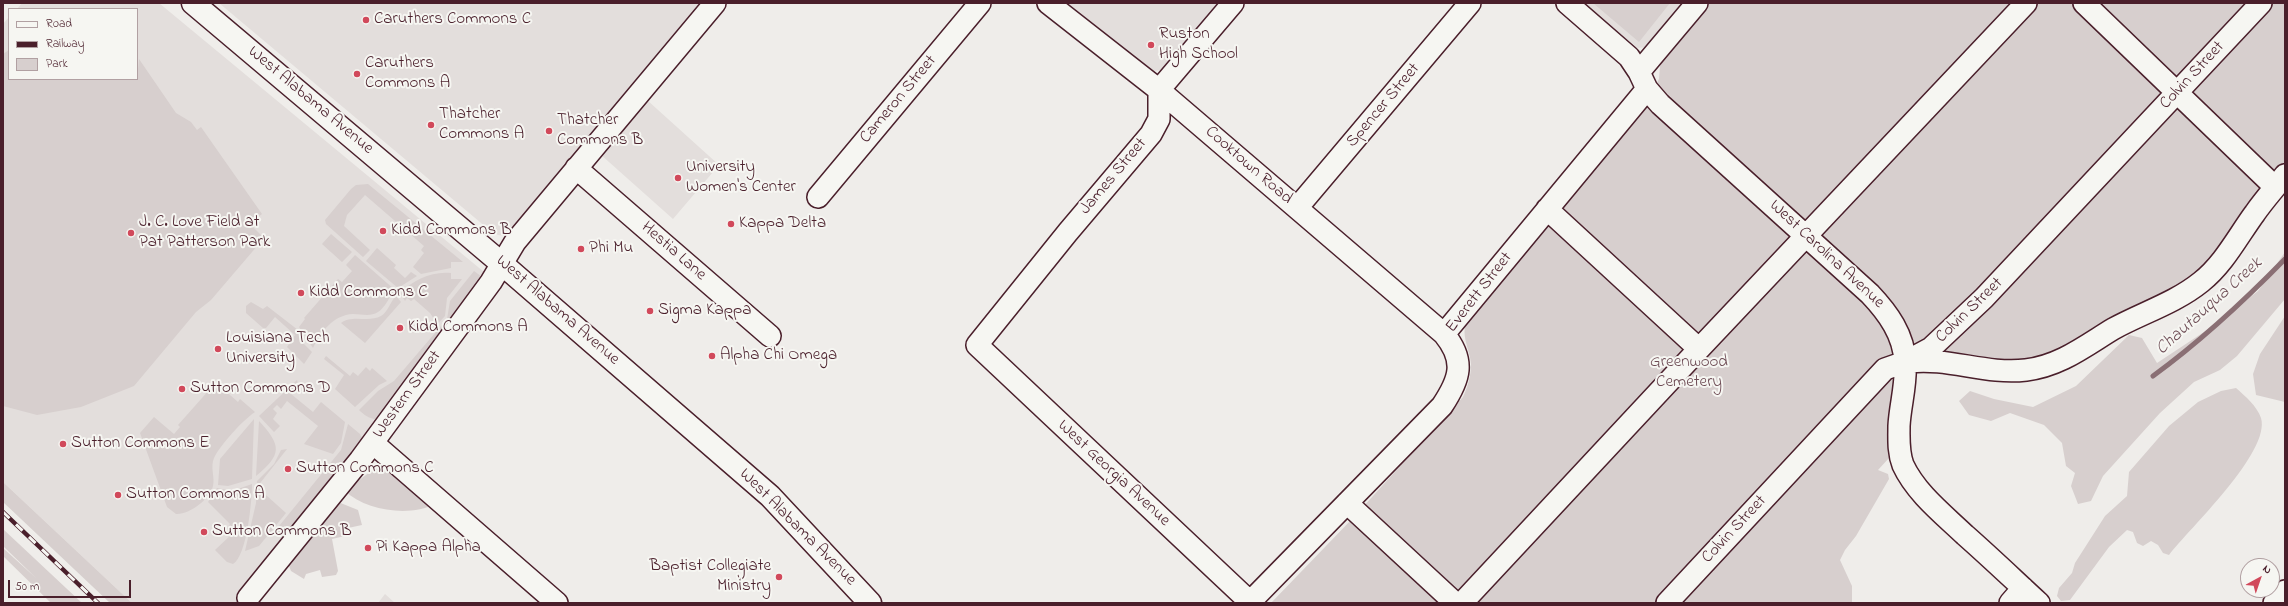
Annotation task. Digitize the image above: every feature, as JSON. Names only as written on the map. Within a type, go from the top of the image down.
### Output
[{"type":"main road","name":"West Alabama Avenue","points":[[193,3],[502,263],[770,496],[870,603]]},
{"type":"street","name":"Western Street","points":[[248,598],[373,443],[491,282],[515,242],[715,3]]},
{"type":"street","name":"Cameron Street","points":[[818,197],[980,3]]},
{"type":"street","name":"Cooktown Road","points":[[1048,3],[1159,90],[1444,334]]},
{"type":"street","points":[[1159,90],[1233,3]]},
{"type":"street","name":"Spencer Street","points":[[1298,208],[1470,3]]},
{"type":"street","name":"West Carolina Avenue","points":[[1567,3],[1628,57],[1660,104],[1883,307],[1895,326],[1905,362],[1898,448],[1903,464],[1910,478],[1928,500],[2016,595],[2039,603]]},
{"type":"street","name":"Everett Street","points":[[1250,602],[1442,406],[1454,388],[1459,371],[1457,355],[1444,334],[1547,209],[1643,81],[1697,3]]},
{"type":"street","points":[[1462,603],[1698,349],[2026,3]]},
{"type":"street","points":[[1905,362],[1928,361],[1976,369],[2026,370],[2049,366],[2066,358],[2113,330],[2164,304],[2202,282],[2229,250],[2280,181],[2178,92],[2084,3]]},
{"type":"street","name":"Colvin Street","points":[[1667,603],[1886,369],[1905,362],[1931,348],[1984,298],[2261,3]]},
{"type":"street","name":"James Street","points":[[977,345],[1068,232],[1151,134],[1159,119],[1159,90]]},
{"type":"street","name":"Hestia Lane","points":[[576,168],[770,336]]},
{"type":"street","points":[[1547,209],[1698,349]]},
{"type":"street","name":"West Georgia Avenue","points":[[977,345],[1250,602]]},
{"type":"street","points":[[373,443],[557,603]]},
{"type":"street","points":[[1347,503],[1455,603]]},
{"type":"street","points":[[2274,603],[2285,591]]},
{"type":"shaded area","name":"Louisiana Tech University","points":[[22,3],[159,3],[484,272],[485,276],[240,603],[132,603],[3,482],[3,24],[8,18],[8,80],[138,80],[138,8],[18,8]]},
{"type":"shaded area","points":[[219,3],[706,3],[514,232],[506,236],[498,235],[487,228]]},
{"type":"shaded area","name":"Ruston High School","points":[[1064,3],[1221,3],[1163,70],[1153,71],[1142,65]]},
{"type":"shaded area","points":[[1581,3],[1688,3],[1647,47],[1638,48]]},
{"type":"shaded area","points":[[647,100],[719,165],[673,219],[600,154]]},
{"type":"shaded area","points":[[385,594],[395,603],[378,603]]},
{"type":"green space","points":[[1593,3],[1670,3],[1639,42]]},
{"type":"green space","name":"Greenwood Cemetery","points":[[1709,3],[2285,3],[2285,167],[2199,276],[2043,361],[1895,372],[1887,434],[1889,458],[1878,470],[1888,474],[1889,479],[1856,536],[1845,550],[1840,560],[1852,586],[1852,603],[1271,603],[1352,519],[1463,397],[1469,381],[1471,368],[1465,337],[1465,326],[1467,321],[1643,110],[1659,79],[1660,66],[1667,53]]},
{"type":"green space","name":"J. C. Love Field at Pat Patterson Park","points":[[8,51],[8,80],[138,80],[139,59],[176,113],[191,122],[197,130],[201,127],[262,214],[249,223],[264,238],[211,300],[196,312],[134,386],[81,407],[37,415],[3,406],[3,54]]},
{"type":"green space","points":[[368,184],[463,262],[451,262],[451,268],[421,274],[413,267],[424,253],[421,250],[424,246],[365,195],[347,215],[344,226],[370,250],[363,257],[326,224],[325,220],[351,189],[356,185]]},
{"type":"green space","points":[[331,234],[352,252],[342,262],[322,244]]},
{"type":"green space","points":[[377,248],[396,265],[394,268],[405,278],[411,272],[417,276],[398,288],[366,261]]},
{"type":"green space","points":[[2285,252],[2285,299],[2237,356],[2220,370],[2194,382],[2160,413],[2103,476],[2091,501],[2078,504],[2071,486],[2075,473],[2066,466],[2062,443],[2044,425],[2010,413],[1991,421],[1969,415],[1959,401],[1970,391],[1994,399],[2033,407],[2076,386],[2129,335],[2142,338],[2157,363],[2210,328],[2258,291]]},
{"type":"green space","points":[[355,255],[395,290],[383,308],[375,314],[353,314],[339,317],[328,325],[313,348],[299,327],[305,319],[304,318],[338,279],[342,282],[352,271],[346,265]]},
{"type":"green space","points":[[474,271],[485,279],[378,419],[370,418],[363,414],[359,410],[378,391],[394,381],[447,319],[450,301]]},
{"type":"green space","points":[[437,273],[451,273],[451,279],[462,279],[447,298],[445,316],[434,328],[431,325],[434,319],[430,313],[414,299],[411,301],[407,298],[405,301],[400,293],[405,288],[423,277]]},
{"type":"green space","points":[[396,296],[401,302],[365,343],[341,323],[350,319],[371,319],[381,316]]},
{"type":"green space","points":[[251,302],[263,309],[267,306],[298,330],[304,344],[312,352],[304,364],[287,347],[295,335],[275,317],[266,328],[263,328],[246,313],[246,306]]},
{"type":"green space","points":[[2285,316],[2285,402],[2256,395],[2253,374],[2260,354]]},
{"type":"green space","points":[[326,356],[350,376],[353,372],[358,376],[366,367],[370,371],[372,368],[387,381],[379,385],[355,407],[335,389],[344,375],[324,359]]},
{"type":"green space","points":[[297,380],[298,384],[291,394],[313,412],[321,402],[345,422],[341,443],[333,454],[304,444],[318,426],[287,401],[281,409],[277,405],[273,409],[277,413],[273,419],[280,426],[274,432],[259,416]]},
{"type":"green space","points":[[222,388],[238,402],[240,399],[255,412],[232,433],[214,458],[212,465],[213,486],[208,496],[193,509],[181,514],[176,514],[167,507],[140,433],[154,417],[174,434],[180,427],[178,425],[210,389]]},
{"type":"green space","points":[[2236,388],[2257,409],[2261,418],[2261,433],[2254,450],[2226,490],[2169,555],[2163,553],[2158,545],[2151,541],[2143,546],[2137,543],[2133,532],[2127,530],[2109,547],[2070,600],[2061,601],[2057,596],[2059,588],[2072,573],[2075,563],[2105,516],[2127,496],[2129,472],[2169,426],[2198,402],[2221,391]]},
{"type":"green space","points":[[254,419],[252,479],[228,486],[218,485],[220,459]]},
{"type":"green space","points":[[259,421],[272,437],[276,449],[275,455],[271,462],[256,476]]},
{"type":"green space","points":[[348,424],[360,434],[365,445],[283,538],[275,531],[341,450]]},
{"type":"green space","points":[[287,449],[257,487],[286,513],[259,546],[245,551],[256,503],[257,481],[274,464],[281,450]]},
{"type":"green space","points":[[375,468],[390,472],[435,504],[425,508],[413,510],[388,510],[364,503],[345,491]]},
{"type":"green space","points":[[3,482],[132,603],[110,603],[3,502]]},
{"type":"green space","points":[[252,484],[248,527],[242,550],[238,559],[233,564],[227,562],[215,550],[232,534],[227,528],[230,524],[208,502],[217,488],[232,491]]},
{"type":"green space","points":[[338,502],[358,510],[362,525],[348,528],[349,535],[332,539],[338,571],[336,575],[322,577],[320,570],[306,574],[304,579],[291,571],[287,561]]},
{"type":"green space","points":[[3,529],[82,603],[51,603],[3,556],[3,548],[36,578],[3,546]]},
{"type":"waterway","name":"Chautauqua Creek","points":[[2153,376],[2171,363],[2222,320],[2285,259]]},
{"type":"railway","points":[[3,512],[98,603]]},
{"type":"place","name":"Caruthers Commons C","points":[[366,20]]},
{"type":"place","name":"Ruston High School","points":[[1151,45]]},
{"type":"place","name":"Caruthers Commons A","points":[[357,74]]},
{"type":"place","name":"Thatcher Commons A","points":[[431,125]]},
{"type":"place","name":"Thatcher Commons B","points":[[549,131]]},
{"type":"place","name":"University Women's Center","points":[[678,178]]},
{"type":"place","name":"Kappa Delta","points":[[731,224]]},
{"type":"place","name":"Kidd Commons B","points":[[383,231]]},
{"type":"place","name":"J. C. Love Field at Pat Patterson Park","points":[[131,233]]},
{"type":"place","name":"Phi Mu","points":[[581,249]]},
{"type":"place","name":"Kidd Commons C","points":[[301,293]]},
{"type":"place","name":"Sigma Kappa","points":[[650,311]]},
{"type":"place","name":"Kidd Commons A","points":[[400,328]]},
{"type":"place","name":"Louisiana Tech University","points":[[218,349]]},
{"type":"place","name":"Alpha Chi Omega","points":[[712,356]]},
{"type":"place","name":"Sutton Commons D","points":[[182,389]]},
{"type":"place","name":"Sutton Commons E","points":[[63,444]]},
{"type":"place","name":"Sutton Commons C","points":[[288,469]]},
{"type":"place","name":"Sutton Commons A","points":[[118,495]]},
{"type":"place","name":"Sutton Commons B","points":[[204,532]]},
{"type":"place","name":"Pi Kappa Alpha","points":[[368,548]]},
{"type":"place","name":"Baptist Collegiate Ministry","points":[[779,577]]}]
